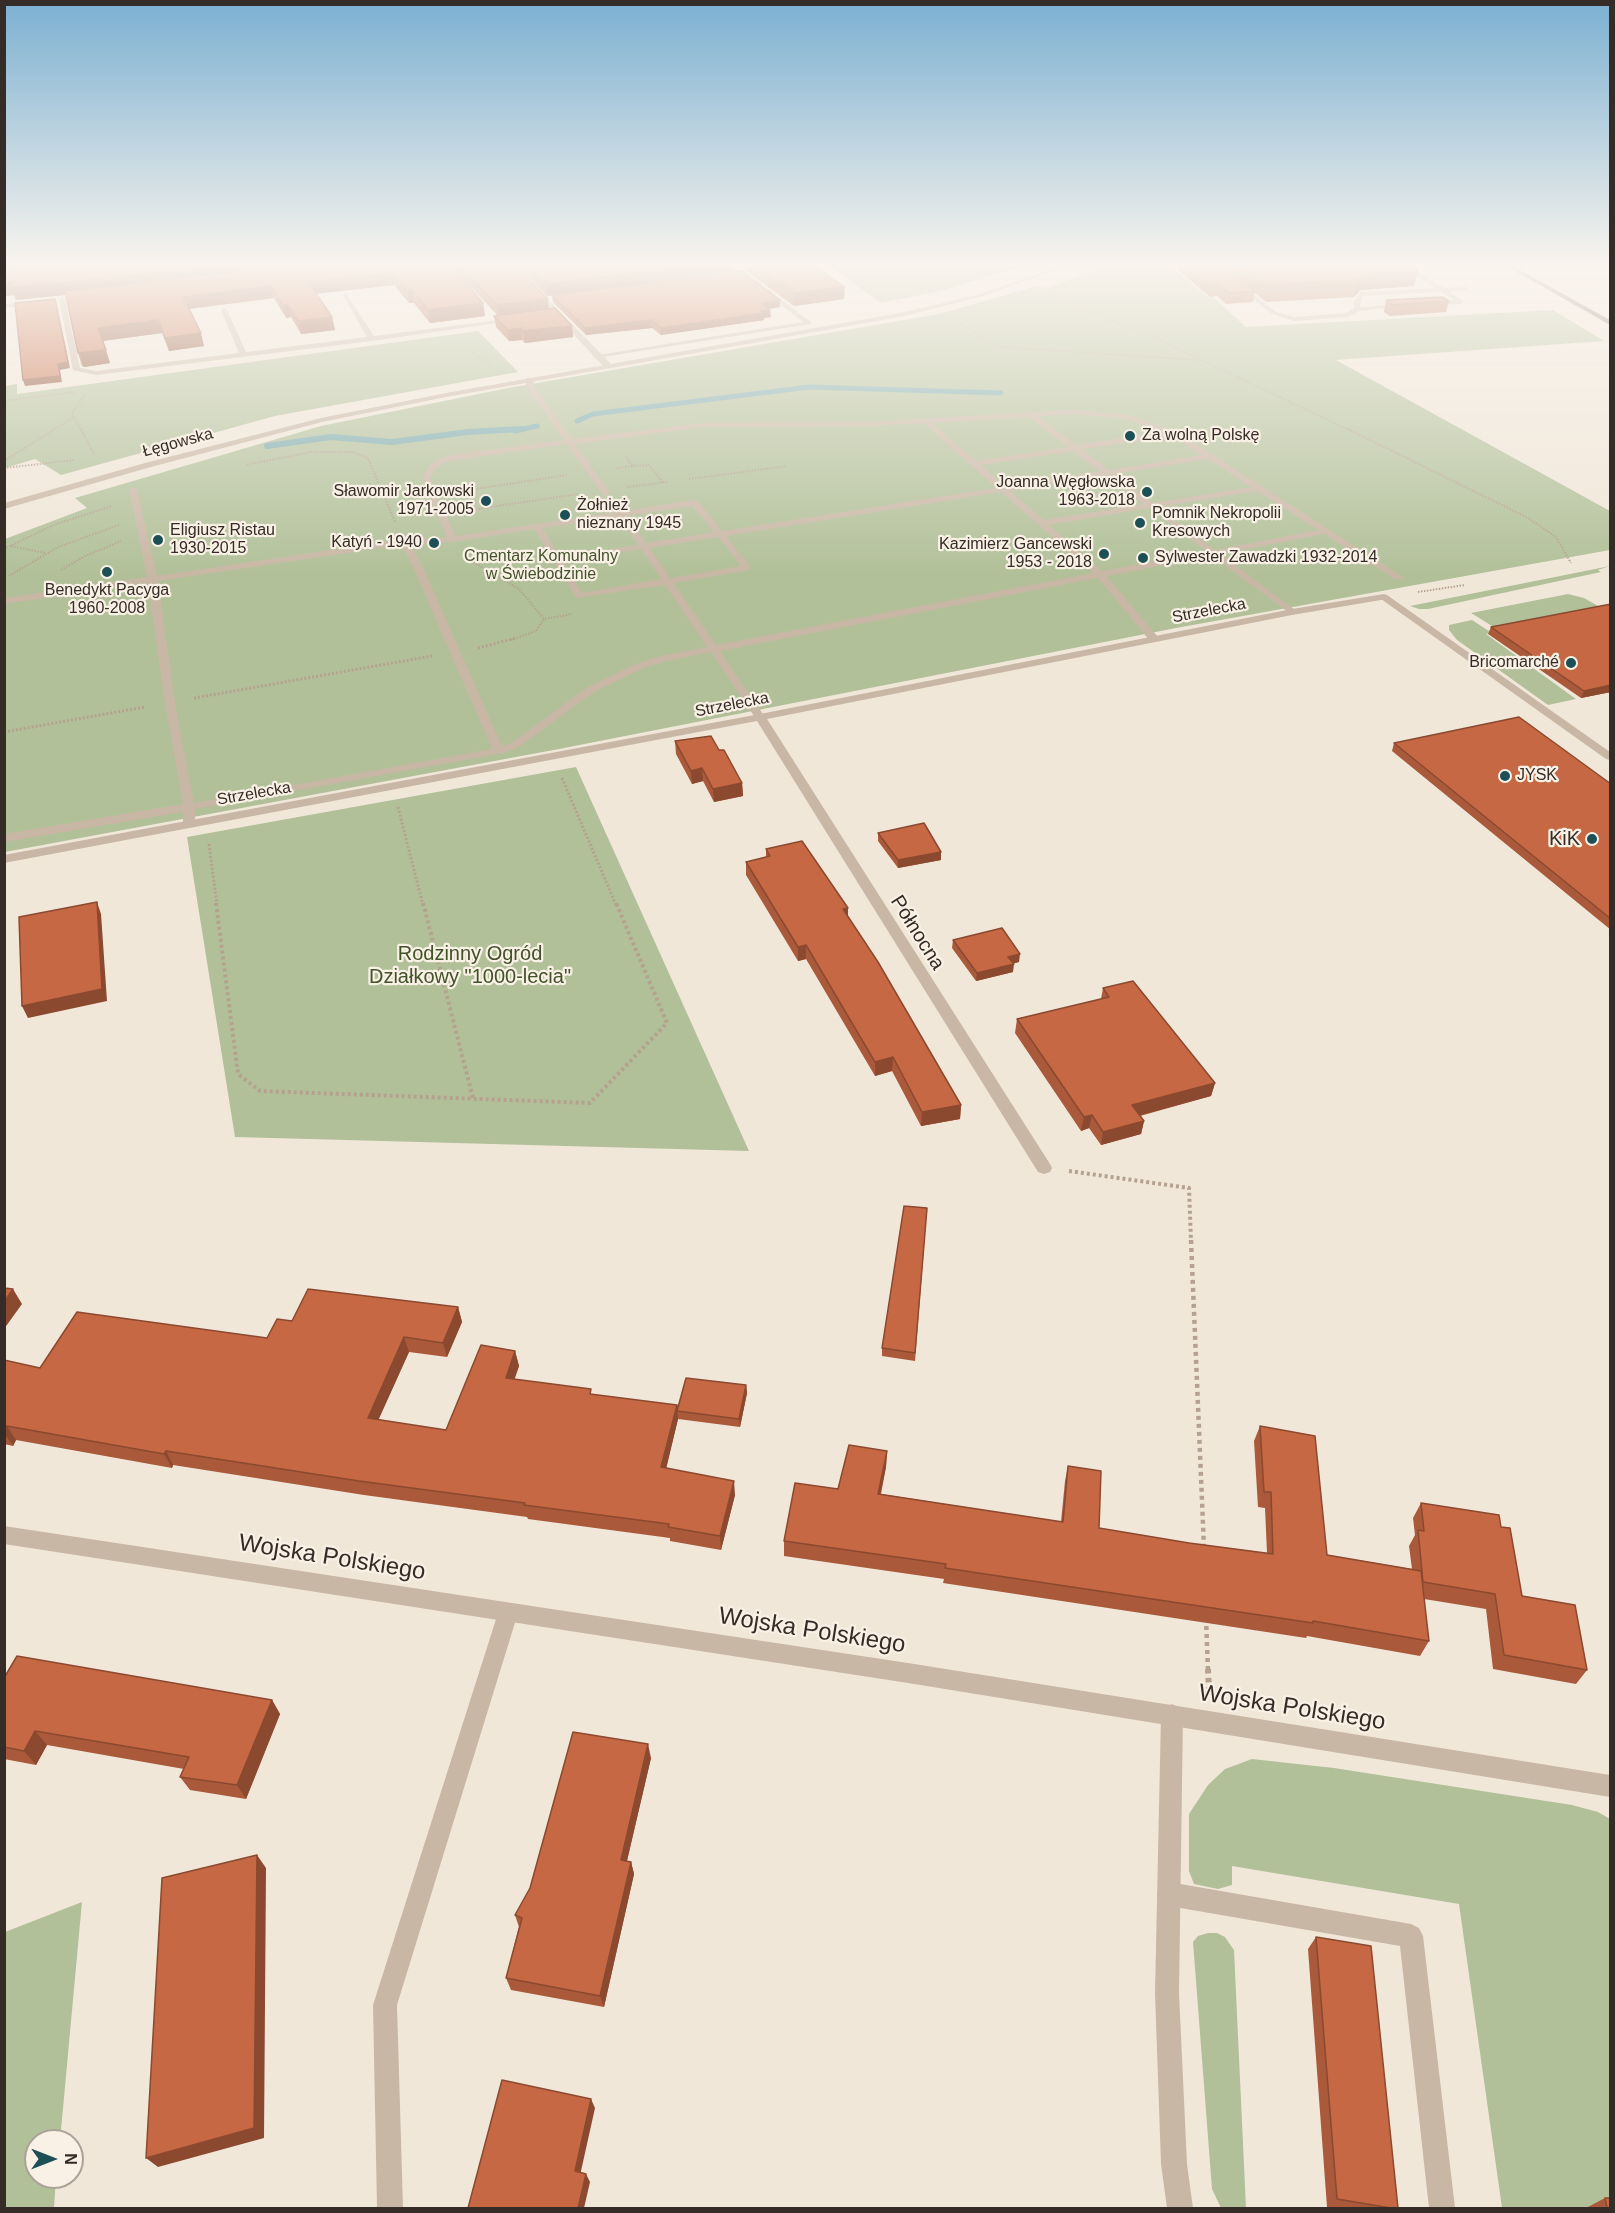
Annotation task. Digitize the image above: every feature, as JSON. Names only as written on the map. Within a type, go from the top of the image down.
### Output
[{"type":"street","points":[[77,369],[105,374],[140,369]]},
{"type":"street","name":"Łęgowska","points":[[4,506],[148,465],[321,420],[590,369]]},
{"type":"street","name":"Północna","points":[[530,380],[530,386],[760,717],[1044,1168]]},
{"type":"street","points":[[448,539],[427,477],[433,466],[446,459],[570,444],[608,435],[703,425],[927,422],[1074,412],[1108,414],[1138,420],[1173,433],[1399,578]]},
{"type":"street","points":[[1031,415],[1292,612]]},
{"type":"street","points":[[927,422],[1101,576],[1154,639]]},
{"type":"street","points":[[976,463],[1173,433]]},
{"type":"street","points":[[558,560],[1211,456]]},
{"type":"street","points":[[1042,523],[1259,488]]},
{"type":"street","points":[[135,495],[153,580],[170,702],[189,807],[189,823]]},
{"type":"street","points":[[4,601],[404,542],[448,539],[537,526],[619,511],[696,504],[747,568],[579,596],[537,526]]},
{"type":"street","points":[[4,838],[499,751],[515,745],[590,690],[637,667],[661,659],[1326,531]]},
{"type":"street","points":[[404,542],[417,564],[499,751]]},
{"type":"street","points":[[1384,597],[1611,757]]},
{"type":"street","name":"Strzelecka","points":[[4,859],[207,819],[760,717],[1292,612],[1384,597]]},
{"type":"street","name":"Wojska Polskiego","points":[[4,1535],[908,1673],[1611,1786]]},
{"type":"street","points":[[390,2208],[385,2005],[508,1613]]},
{"type":"street","points":[[1172,1716],[1167,1993],[1174,2164],[1180,2208]]},
{"type":"street","points":[[1169,1894],[1411,1936],[1442,2208]]},
{"type":"path","points":[[1224,369],[1419,462],[1528,518],[1556,537],[1571,563]]},
{"type":"path","points":[[86,393],[72,413],[96,458]]},
{"type":"path","points":[[4,461],[74,417]]},
{"type":"path","points":[[608,435],[633,466]]},
{"type":"path","points":[[244,465],[333,450],[353,452],[368,458],[404,542]]},
{"type":"path","points":[[4,468],[84,459]]},
{"type":"path","points":[[432,495],[649,465],[680,505]]},
{"type":"path","points":[[685,479],[787,466]]},
{"type":"path","points":[[441,514],[575,495],[606,493],[674,481]]},
{"type":"path","points":[[4,549],[56,524],[135,495]]},
{"type":"path","points":[[4,580],[46,553],[88,534],[139,518]]},
{"type":"path","points":[[31,597],[67,565],[112,543],[142,535]]},
{"type":"path","points":[[448,539],[471,561],[519,589],[544,619]]},
{"type":"path","points":[[10,545],[46,553]]},
{"type":"path","points":[[1384,597],[1465,585]]},
{"type":"path","points":[[4,732],[496,645],[536,631],[544,619],[578,614]]},
{"type":"path","points":[[207,819],[237,1074],[260,1090],[590,1102],[667,1023],[561,775]]},
{"type":"path","points":[[397,803],[473,1098]]},
{"type":"path","points":[[1044,1168],[1189,1188],[1204,1556]]},
{"type":"path","points":[[1206,1616],[1211,1722]]},
{"type":"green space","points":[[198,369],[515,369],[518,372],[275,416],[61,475],[35,459],[5,468],[5,386],[17,384],[17,394]]},
{"type":"green space","name":"Cmentarz Komunalny w Świebodzinie","points":[[617,369],[1353,369],[1610,511],[1610,550],[1176,628],[559,749],[5,852],[5,539],[87,508],[75,498],[321,426],[508,388]]},
{"type":"green space","points":[[1610,566],[1598,570],[1601,572],[1428,609],[1410,606]]},
{"type":"green space","points":[[1568,594],[1584,598],[1607,611],[1500,631],[1471,613]]},
{"type":"green space","points":[[1472,620],[1492,633],[1486,634],[1576,699],[1548,705],[1457,640],[1449,630],[1449,625]]},
{"type":"green space","name":"Rodzinny Ogród Działkowy \"1000-lecia\"","points":[[576,767],[749,1151],[235,1137],[187,837]]},
{"type":"green space","points":[[1252,1759],[1334,1768],[1572,1805],[1598,1812],[1610,1819],[1610,2208],[1502,2208],[1459,1904],[1232,1866],[1232,1885],[1218,1889],[1194,1884],[1189,1871],[1189,1814],[1208,1785],[1225,1769]]},
{"type":"green space","points":[[82,1902],[61,2129],[24,2129],[24,2189],[55,2189],[54,2208],[5,2208],[5,1932]]},
{"type":"green space","points":[[1217,1933],[1225,1937],[1234,1950],[1246,2208],[1221,2208],[1212,2189],[1193,1942],[1198,1936]]},
{"type":"building","points":[[22,369],[59,369],[60,376],[23,380]]},
{"type":"building","name":"Bricomarché","points":[[1611,604],[1611,685],[1584,691],[1491,627]]},
{"type":"building","points":[[1519,717],[1611,784],[1611,919],[1394,743]]},
{"type":"building","points":[[711,736],[719,750],[724,750],[742,783],[713,789],[702,768],[691,771],[675,741]]},
{"type":"building","points":[[924,823],[941,852],[898,860],[878,833]]},
{"type":"building","points":[[802,841],[848,908],[843,909],[878,962],[961,1105],[922,1112],[893,1057],[875,1062],[806,945],[798,947],[746,862],[770,856],[766,849]]},
{"type":"building","points":[[97,902],[102,989],[22,1006],[19,917]]},
{"type":"building","points":[[1002,928],[1020,954],[1008,957],[1014,964],[977,973],[953,940]]},
{"type":"building","points":[[1133,981],[1215,1083],[1132,1105],[1144,1121],[1103,1132],[1092,1115],[1084,1117],[1017,1019],[1109,997],[1103,988]]},
{"type":"building","points":[[904,1206],[927,1208],[915,1353],[882,1348]]},
{"type":"building","points":[[4,1288],[13,1289],[4,1302]]},
{"type":"building","points":[[308,1289],[458,1307],[443,1343],[404,1337],[368,1418],[446,1430],[481,1345],[515,1351],[506,1378],[591,1389],[590,1394],[677,1405],[661,1467],[734,1481],[720,1536],[668,1527],[669,1524],[524,1505],[525,1503],[359,1481],[166,1451],[164,1454],[7,1426],[4,1430],[4,1360],[40,1368],[77,1312],[267,1338],[277,1319],[292,1321]]},
{"type":"building","points":[[686,1378],[746,1385],[739,1419],[677,1411]]},
{"type":"building","points":[[1260,1426],[1315,1436],[1327,1555],[1421,1571],[1429,1641],[1313,1621],[1313,1623],[945,1568],[946,1564],[784,1541],[795,1483],[838,1489],[849,1445],[887,1451],[878,1494],[1063,1522],[1068,1466],[1101,1471],[1099,1528],[1273,1554],[1271,1492],[1264,1492]]},
{"type":"building","points":[[1421,1503],[1499,1515],[1501,1527],[1510,1528],[1522,1596],[1575,1605],[1587,1670],[1504,1655],[1495,1594],[1423,1582],[1418,1530],[1424,1531]]},
{"type":"building","points":[[17,1656],[272,1700],[237,1785],[180,1777],[189,1757],[35,1731],[24,1751],[4,1747],[4,1678]]},
{"type":"building","points":[[573,1732],[648,1744],[621,1860],[631,1862],[600,1996],[506,1978],[522,1918],[515,1915],[530,1888]]},
{"type":"building","points":[[257,1855],[254,2128],[146,2158],[162,1878]]},
{"type":"building","points":[[1316,1937],[1371,1946],[1398,2208],[1337,2199]]},
{"type":"building","points":[[502,2080],[591,2099],[575,2171],[586,2174],[578,2208],[468,2208]]},
{"type":"building","points":[[1605,2198],[1611,2198],[1611,2208],[1607,2208]]},
{"type":"waterway","points":[[577,421],[593,414],[809,387],[1001,393]]},
{"type":"waterway","points":[[515,431],[537,426]]},
{"type":"waterway","points":[[267,446],[331,437],[392,442],[468,432],[522,429]]},
{"type":"place","name":"Za wolną Polskę","points":[[1130,436]]},
{"type":"place","name":"Joanna Węgłowska 1963-2018","points":[[1147,492]]},
{"type":"place","name":"Sławomir Jarkowski 1971-2005","points":[[486,501]]},
{"type":"place","name":"Żołnież nieznany 1945","points":[[565,515]]},
{"type":"place","name":"Pomnik Nekropolii Kresowych","points":[[1140,523]]},
{"type":"place","name":"Eligiusz Ristau 1930-2015","points":[[158,540]]},
{"type":"place","name":"Katyń - 1940","points":[[434,543]]},
{"type":"place","name":"Kazimierz Gancewski 1953 - 2018","points":[[1104,554]]},
{"type":"place","name":"Sylwester Zawadzki 1932-2014","points":[[1143,558]]},
{"type":"place","name":"Benedykt Pacyga 1960-2008","points":[[107,572]]},
{"type":"place","name":"Bricomarché","points":[[1571,663]]},
{"type":"place","name":"JYSK","points":[[1505,776]]},
{"type":"place","name":"KiK","points":[[1592,839]]}]
